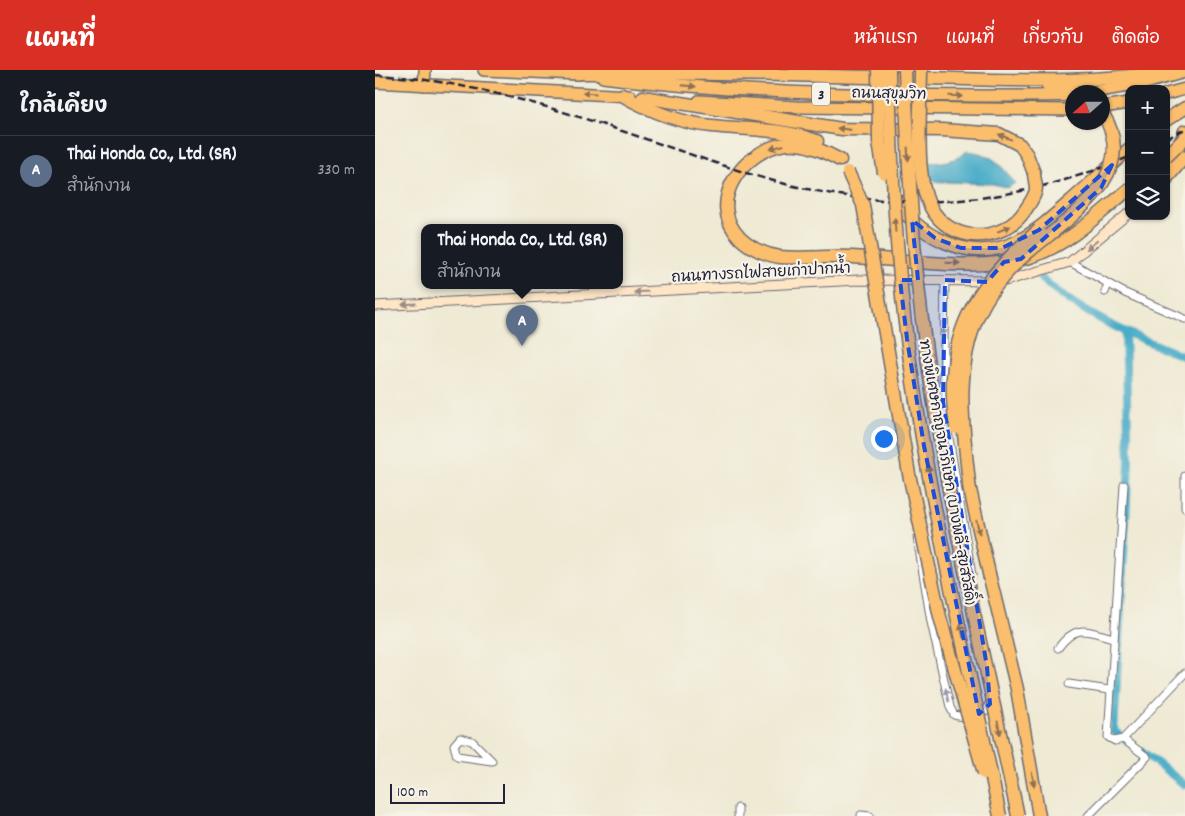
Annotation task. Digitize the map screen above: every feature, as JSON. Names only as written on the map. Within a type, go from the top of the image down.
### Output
[{"type":"highway","points":[[424,85],[425,70]]},
{"type":"highway","name":"ถนนสุขุมวิท","points":[[485,70],[571,73],[689,86],[795,93],[1065,96]]},
{"type":"highway","points":[[809,76],[834,70]]},
{"type":"highway","points":[[878,70],[878,122],[881,159],[889,186],[910,218],[935,238],[961,248],[975,250],[1002,248],[1016,243],[1039,230]]},
{"type":"highway","name":"ทางพิเศษกาญจนาภิเษก (บางพลี-สุขสวัสดิ์)","points":[[889,70],[898,265],[915,394],[934,497],[1000,816]]},
{"type":"highway","name":"ทางพิเศษกาญจนาภิเษก (บางพลี-สุขสวัสดิ์)","points":[[905,70],[910,195],[924,336],[951,494],[1018,816]]},
{"type":"highway","points":[[643,97],[842,129],[942,130],[999,134],[1020,145],[1027,155],[1034,173],[1036,190],[1021,217],[1006,230],[976,236],[957,232],[942,221],[929,205],[925,192],[921,162],[921,70]]},
{"type":"highway","points":[[959,70],[1017,80]]},
{"type":"highway","points":[[571,73],[1017,80],[1099,79],[1173,70]]},
{"type":"highway","points":[[1110,89],[1145,83],[1185,72]]},
{"type":"highway","points":[[681,74],[758,82],[1040,85],[1065,89]]},
{"type":"highway","name":"ถนนสุขุมวิท","points":[[375,82],[788,106],[1065,110]]},
{"type":"highway","points":[[1170,93],[1185,89]]},
{"type":"highway","points":[[622,95],[648,110],[679,120],[710,126],[777,131],[806,136],[827,146],[848,172],[863,204],[909,474],[940,617],[996,816]]},
{"type":"highway","points":[[1110,106],[1125,104]]},
{"type":"highway","points":[[1170,117],[1185,108]]},
{"type":"highway","points":[[970,492],[962,396],[966,354],[972,332],[987,299],[996,285],[1021,259],[1101,188],[1113,161],[1113,135],[1110,129]]},
{"type":"highway","points":[[1168,175],[1185,131]]},
{"type":"highway","points":[[1170,153],[1185,138]]},
{"type":"highway","points":[[840,160],[821,149],[799,144],[773,148],[750,159],[733,178],[729,196],[729,219],[739,237],[757,250],[780,257],[831,256],[999,263],[1015,261],[1045,252],[1078,232],[1125,192]]},
{"type":"highway","points":[[1039,816],[1015,680],[970,492],[953,411],[953,367],[958,341],[967,316],[990,277],[1125,153]]},
{"type":"highway","points":[[1170,175],[1185,157]]},
{"type":"main road","points":[[1170,177],[1185,165]]},
{"type":"main road","name":"ถนนทางรถไฟสายเก่าปากน้ำ","points":[[375,306],[873,280],[1005,282],[1070,262],[1125,216]]},
{"type":"street","points":[[1070,262],[1106,288],[1185,318]]},
{"type":"street","points":[[873,280],[933,632],[950,707],[954,715],[968,718],[987,711],[990,704],[987,668],[943,402],[945,280]]},
{"type":"street","points":[[1185,476],[1185,508]]},
{"type":"street","points":[[1124,485],[1109,690],[1107,733],[1111,740],[1124,738],[1185,673]]},
{"type":"street","points":[[1058,648],[1068,636],[1077,631],[1113,638]]},
{"type":"street","points":[[1069,684],[1109,690]]},
{"type":"street","points":[[460,738],[468,738],[492,761],[460,758],[455,753],[453,745],[460,738]]},
{"type":"street","points":[[1088,816],[1147,757],[1124,738]]},
{"type":"street","points":[[862,816],[870,816]]},
{"type":"highlighted area","points":[[1112,165],[1101,188],[1021,259],[1004,262],[987,282],[945,280],[943,402],[987,667],[990,704],[979,714],[924,446],[907,339],[900,280],[918,280],[912,220],[935,238],[961,248],[1002,248],[1039,230]]},
{"type":"water","points":[[967,151],[990,157],[1005,170],[1015,183],[1008,188],[993,184],[901,180],[901,162],[944,162],[959,157]]},
{"type":"waterway","points":[[1041,278],[1074,304],[1109,324],[1185,357]]},
{"type":"waterway","points":[[1125,332],[1129,463],[1114,731],[1129,742]]},
{"type":"waterway","points":[[1143,752],[1185,785]]},
{"type":"railway","points":[[375,75],[473,88],[521,100],[756,176],[805,189],[852,197],[899,201],[944,201],[990,197],[1035,188],[1082,175],[1125,159]]},
{"type":"railway","points":[[1170,137],[1185,129]]},
{"type":"place","name":"Thai Honda Co., Ltd. (SR)","points":[[522,346]]}]
